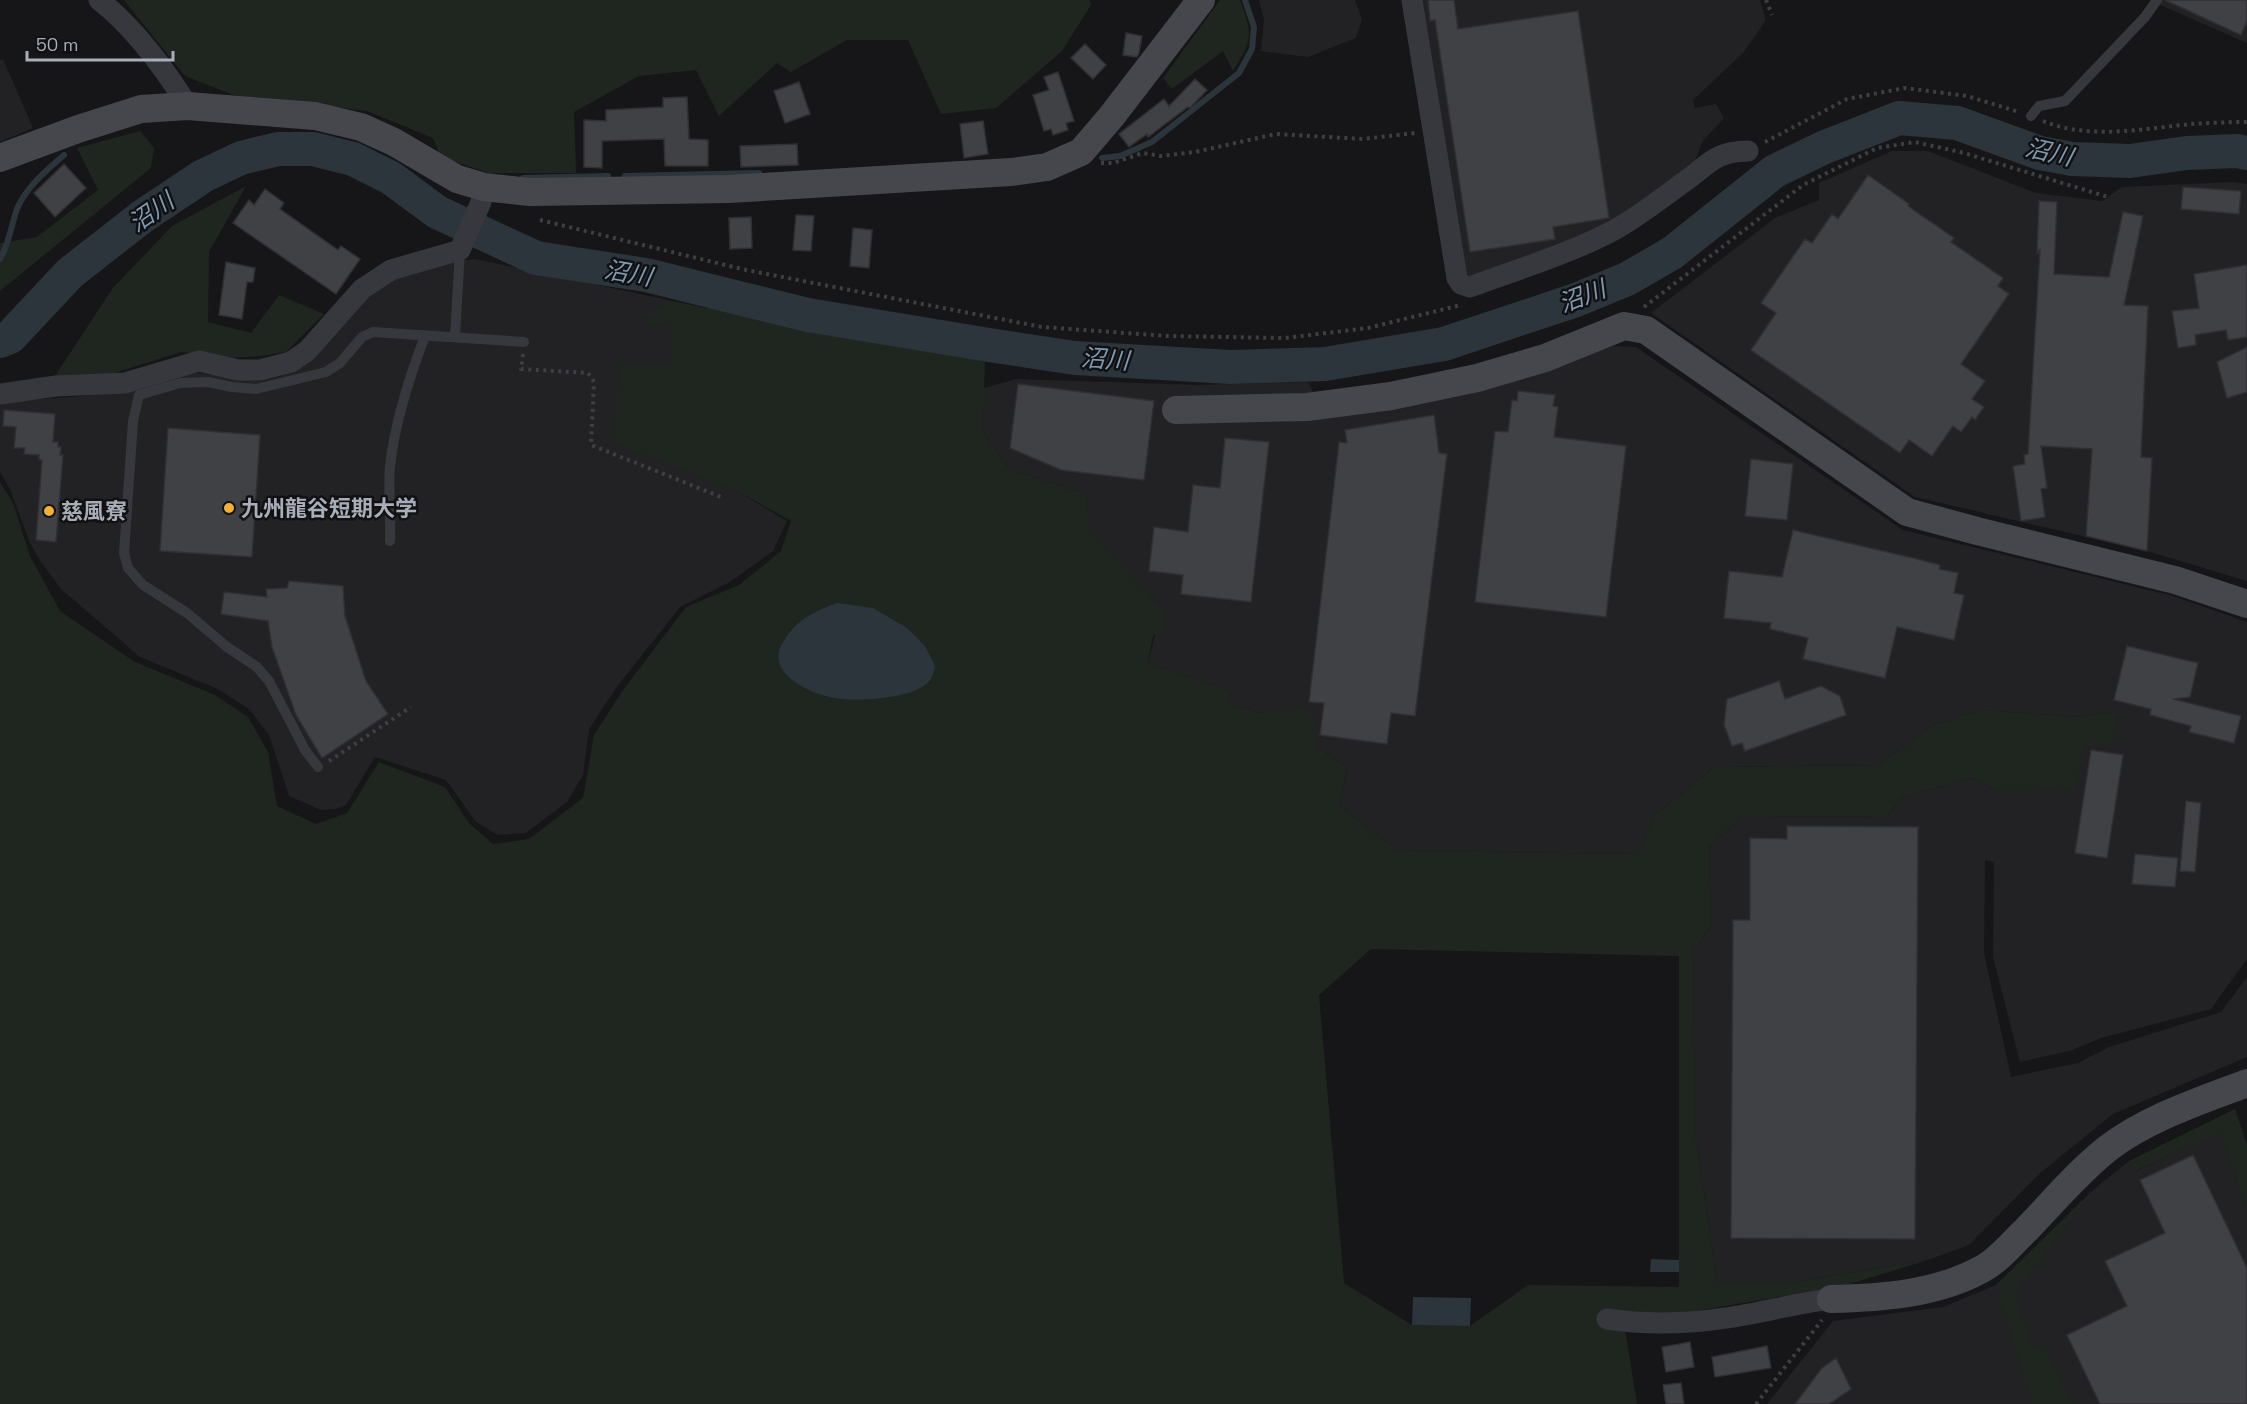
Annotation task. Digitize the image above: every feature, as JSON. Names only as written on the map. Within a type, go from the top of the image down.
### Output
[{"type":"street","points":[[99,0],[117,14],[163,68],[188,106]]},
{"type":"street","points":[[0,158],[141,109],[188,106],[315,116],[361,128],[394,142],[483,195],[530,192],[729,189],[987,173],[1047,167],[1081,152],[1111,117],[1201,0]]},
{"type":"street","points":[[1412,0],[1457,278],[1461,284],[1470,287],[1588,242],[1617,228],[1696,174],[1713,158],[1748,151]]},
{"type":"street","points":[[0,394],[56,386],[125,383],[199,361],[238,370],[260,370],[291,362],[307,351],[362,289],[391,270],[460,250],[483,195]]},
{"type":"street","points":[[1176,410],[1307,407],[1391,396],[1477,378],[1545,358],[1624,326],[1646,330],[1907,512],[2175,580],[2247,604]]},
{"type":"street","points":[[1607,1319],[1641,1324],[1728,1318],[1809,1301],[1863,1299],[1952,1283],[1983,1269],[2003,1253],[2068,1186],[2108,1149],[2153,1122],[2247,1083]]},
{"type":"lane","points":[[2031,116],[2039,106],[2065,101],[2145,17],[2157,0]]},
{"type":"lane","points":[[455,337],[460,250]]},
{"type":"lane","points":[[318,767],[305,750],[269,681],[257,667],[227,647],[187,613],[143,585],[128,568],[124,553],[133,421],[139,395],[180,383],[208,382],[232,387],[256,388],[326,372],[340,363],[362,337],[373,332],[524,342]]},
{"type":"lane","points":[[390,541],[390,469],[396,429],[410,377],[425,336]]},
{"type":"path","points":[[1766,0],[1772,15]]},
{"type":"path","points":[[1748,151],[1846,99],[1905,88],[1968,96],[2063,129],[2115,132],[2247,122]]},
{"type":"path","points":[[1081,152],[1091,163],[1113,163],[1143,153],[1161,156],[1195,152],[1276,134],[1363,139],[1434,131]]},
{"type":"path","points":[[1624,326],[1648,304],[1803,185],[1877,148],[1915,142],[1964,153],[2108,197]]},
{"type":"path","points":[[540,220],[746,270],[1042,327],[1167,336],[1285,338],[1368,328],[1468,303]]},
{"type":"path","points":[[524,342],[521,369],[588,373],[594,382],[591,445],[722,497]]},
{"type":"path","points":[[318,767],[360,743],[411,707]]},
{"type":"path","points":[[1756,1404],[1827,1313],[1831,1299]]},
{"type":"shaded area","points":[[124,0],[1090,0],[1091,5],[1062,51],[996,108],[941,114],[908,40],[847,40],[791,72],[777,63],[719,116],[696,70],[639,76],[574,112],[576,173],[489,173],[441,157],[433,138],[367,111],[233,95],[185,76]]},
{"type":"shaded area","points":[[1220,0],[1240,0],[1244,12],[1249,37],[1240,60],[1233,71],[1223,51],[1172,89],[1163,78]]},
{"type":"shaded area","points":[[1259,0],[1355,0],[1362,19],[1356,38],[1308,57],[1261,51],[1264,20]]},
{"type":"shaded area","points":[[1418,0],[1760,0],[1766,20],[1743,53],[1693,100],[1695,108],[1716,104],[1724,118],[1702,142],[1693,166],[1614,226],[1473,277],[1461,271]]},
{"type":"shaded area","points":[[2161,0],[2247,0],[2247,43],[2158,4]]},
{"type":"shaded area","points":[[3,59],[33,128],[0,142],[0,60]]},
{"type":"shaded area","points":[[140,131],[154,148],[151,168],[0,291],[0,243],[37,237],[98,190],[77,148]]},
{"type":"shaded area","points":[[1892,151],[1928,151],[2036,193],[2102,201],[2122,187],[2233,182],[2247,184],[2247,581],[2147,551],[1915,497],[1651,313],[1775,218],[1819,200],[1819,183]]},
{"type":"shaded area","points":[[246,186],[209,252],[208,322],[251,333],[279,295],[324,314],[286,352],[230,358],[181,352],[111,374],[55,376],[112,289],[172,226]]},
{"type":"shaded area","points":[[475,259],[706,308],[746,309],[985,359],[984,388],[1017,379],[1198,385],[1308,382],[1326,417],[1456,397],[1612,346],[1636,347],[1903,530],[2173,596],[2247,622],[2247,959],[2211,1009],[2101,1038],[2070,1051],[2020,1062],[1993,957],[1994,862],[1985,860],[1984,953],[2011,1077],[2078,1063],[2109,1047],[2221,1012],[2247,977],[2247,1057],[2113,1114],[2039,1174],[1969,1245],[1928,1260],[1789,1283],[1717,1283],[1695,1133],[1693,951],[1711,926],[1709,847],[1742,817],[1888,816],[1900,798],[1971,778],[1998,791],[2084,747],[2115,711],[2078,717],[1980,710],[1933,725],[1878,765],[1714,767],[1656,814],[1636,854],[1398,851],[1340,806],[1347,767],[1316,746],[1301,709],[1259,713],[1230,702],[1229,690],[1148,663],[1162,607],[1087,529],[1086,494],[1009,469],[982,430],[983,388],[737,491],[787,521],[773,551],[730,582],[680,607],[616,688],[589,729],[583,775],[567,802],[526,833],[498,835],[476,822],[446,780],[375,757],[346,805],[321,810],[289,796],[269,735],[249,709],[218,689],[140,657],[61,589],[41,562],[30,543],[10,489],[0,472],[0,402],[84,396],[117,391],[191,372],[260,381],[281,376],[303,365],[378,286],[426,265]]},
{"type":"shaded area","points":[[669,301],[706,308],[746,309],[985,359],[982,430],[1009,469],[1086,494],[1088,529],[1162,607],[1168,630],[1153,636],[1148,663],[1229,690],[1230,702],[1259,713],[1301,708],[1316,716],[1316,746],[1347,767],[1340,806],[1398,851],[1636,854],[1656,814],[1714,767],[1878,765],[1933,725],[1980,710],[2078,717],[2115,711],[2121,742],[2084,747],[2076,790],[1998,791],[1971,778],[1900,798],[1888,816],[1742,817],[1709,847],[1711,926],[1693,951],[1695,1133],[1717,1283],[1789,1283],[1928,1260],[1843,1286],[1624,1323],[1637,1404],[0,1404],[0,482],[13,503],[30,556],[60,611],[135,662],[215,695],[248,717],[268,752],[277,806],[316,824],[347,813],[379,762],[445,787],[469,823],[493,844],[529,839],[583,798],[594,735],[623,690],[686,607],[739,585],[781,551],[791,521],[737,491],[615,444],[618,364],[671,365],[673,327],[648,325],[649,313]],"holes":[[[1371,949],[1679,956],[1679,1287],[1528,1285],[1470,1326],[1412,1325],[1344,1283],[1319,995]]]},
{"type":"shaded area","points":[[837,603],[873,608],[907,628],[925,646],[935,666],[931,679],[924,686],[901,695],[857,700],[825,696],[802,687],[792,680],[779,663],[779,653],[783,642],[794,627],[806,617]]},
{"type":"shaded area","points":[[2235,1109],[2247,1145],[2247,1210],[2220,1133],[2135,1171],[2129,1161]]},
{"type":"shaded area","points":[[2220,1132],[2247,1210],[2247,1404],[1767,1404],[1833,1321],[1943,1307],[1996,1285],[2093,1190],[2129,1161],[2136,1171]]},
{"type":"shaded area","points":[[2093,1190],[2015,1294],[2033,1349],[2044,1345],[2073,1404],[2032,1404],[1996,1285]]},
{"type":"shaded area","points":[[1651,1259],[1679,1260],[1679,1272],[1650,1272]]},
{"type":"shaded area","points":[[1413,1297],[1471,1298],[1470,1326],[1412,1325]]},
{"type":"building","points":[[1428,0],[1454,0],[1458,29],[1578,11],[1609,218],[1553,227],[1555,239],[1470,252],[1435,20],[1430,21]]},
{"type":"building","points":[[2165,0],[2247,0],[2247,21],[2241,35]]},
{"type":"building","points":[[1126,33],[1142,36],[1137,57],[1123,55]]},
{"type":"building","points":[[1085,44],[1106,65],[1093,79],[1071,58]]},
{"type":"building","points":[[1058,72],[1074,121],[1066,123],[1068,130],[1053,135],[1051,129],[1044,131],[1033,95],[1049,90],[1044,77]]},
{"type":"building","points":[[1195,79],[1207,90],[1190,108],[1188,107],[1148,137],[1147,134],[1129,147],[1119,134],[1164,99],[1169,106]]},
{"type":"building","points":[[799,82],[810,114],[785,123],[774,91]]},
{"type":"building","points":[[687,97],[689,139],[708,140],[708,166],[665,166],[664,139],[602,141],[602,168],[584,167],[584,120],[606,121],[606,110],[663,107],[663,98]]},
{"type":"building","points":[[983,121],[988,154],[964,158],[960,124]]},
{"type":"building","points":[[797,144],[798,165],[741,167],[740,146]]},
{"type":"building","points":[[64,164],[86,188],[55,217],[34,193]]},
{"type":"building","points":[[1868,175],[1954,238],[1951,242],[2003,278],[1998,286],[2009,294],[1961,364],[1985,381],[1972,399],[1984,407],[1975,420],[1972,417],[1961,432],[1953,426],[1932,456],[1909,440],[1900,453],[1751,350],[1776,313],[1761,303],[1805,239],[1812,243],[1832,214],[1838,219]]},
{"type":"building","points":[[2183,187],[2241,191],[2239,214],[2181,209]]},
{"type":"building","points":[[265,189],[284,203],[280,209],[338,250],[341,246],[360,259],[336,294],[233,223],[249,200],[254,205]]},
{"type":"building","points":[[2039,201],[2057,202],[2054,274],[2109,277],[2123,212],[2143,216],[2124,305],[2148,306],[2141,457],[2152,458],[2147,551],[2086,536],[2092,449],[2041,446],[2047,488],[2041,489],[2045,517],[2021,521],[2013,466],[2025,464],[2024,455],[2028,454],[2040,249],[2037,254]]},
{"type":"building","points":[[796,215],[814,216],[811,251],[793,250]]},
{"type":"building","points":[[751,217],[752,248],[730,249],[729,218]]},
{"type":"building","points":[[853,228],[872,230],[869,268],[850,266]]},
{"type":"building","points":[[226,262],[255,268],[253,282],[247,282],[242,319],[219,315]]},
{"type":"building","points":[[2247,265],[2247,337],[2228,340],[2226,330],[2195,335],[2196,345],[2178,348],[2172,311],[2199,308],[2194,274]]},
{"type":"building","points":[[2247,347],[2247,392],[2227,398],[2217,362]]},
{"type":"building","points":[[1018,384],[1154,401],[1144,480],[1061,470],[1010,448]]},
{"type":"building","points":[[1518,391],[1555,395],[1553,406],[1558,407],[1554,437],[1626,446],[1606,617],[1475,602],[1495,431],[1508,432],[1512,400],[1517,401]]},
{"type":"building","points":[[4,410],[55,414],[53,442],[58,442],[58,447],[61,447],[60,455],[63,455],[56,542],[36,540],[42,460],[39,460],[39,455],[24,454],[25,448],[14,448],[16,427],[3,426]]},
{"type":"building","points":[[1434,415],[1439,453],[1447,454],[1415,716],[1391,713],[1387,744],[1320,735],[1324,703],[1309,702],[1339,442],[1347,443],[1345,430]]},
{"type":"building","points":[[168,428],[260,435],[252,557],[160,551]]},
{"type":"building","points":[[1225,438],[1269,442],[1251,602],[1181,594],[1183,575],[1149,571],[1154,527],[1188,532],[1193,485],[1220,488]]},
{"type":"building","points":[[1751,459],[1793,464],[1787,520],[1745,516]]},
{"type":"building","points":[[1793,530],[1940,565],[1939,569],[1958,573],[1954,593],[1964,595],[1954,640],[1897,627],[1885,678],[1803,659],[1808,638],[1770,629],[1771,623],[1724,618],[1729,571],[1782,577]]},
{"type":"building","points":[[289,581],[343,586],[345,616],[366,681],[388,714],[322,758],[296,715],[272,647],[268,621],[221,614],[224,592],[267,597],[266,589],[287,588]]},
{"type":"building","points":[[2127,646],[2198,663],[2190,697],[2173,699],[2241,716],[2234,743],[2189,732],[2191,726],[2150,715],[2151,709],[2114,700]]},
{"type":"building","points":[[1779,681],[1785,699],[1821,686],[1840,696],[1846,715],[1745,751],[1742,743],[1732,746],[1724,725],[1727,699]]},
{"type":"building","points":[[2091,750],[2123,755],[2107,858],[2075,853]]},
{"type":"building","points":[[2186,801],[2201,803],[2195,872],[2180,871]]},
{"type":"building","points":[[1787,826],[1918,827],[1915,1239],[1731,1238],[1733,920],[1750,920],[1750,838],[1787,839]]},
{"type":"building","points":[[2135,854],[2178,858],[2175,887],[2132,884]]},
{"type":"building","points":[[2193,1155],[2247,1268],[2247,1404],[2100,1404],[2067,1335],[2127,1306],[2105,1261],[2165,1233],[2140,1180]]},
{"type":"building","points":[[1690,1342],[1694,1367],[1666,1372],[1662,1347]]},
{"type":"building","points":[[1767,1346],[1771,1368],[1715,1377],[1712,1357]]},
{"type":"building","points":[[1836,1358],[1851,1389],[1829,1404],[1795,1404],[1822,1368]]},
{"type":"building","points":[[1681,1383],[1684,1404],[1666,1404],[1663,1385]]},
{"type":"waterway","points":[[1102,158],[1120,156],[1152,142],[1239,73],[1252,49],[1254,27],[1245,0]]},
{"type":"waterway","name":"沼川","points":[[0,341],[10,337],[70,273],[143,216],[203,176],[241,158],[278,149],[313,149],[353,159],[391,178],[437,212],[536,258],[646,275],[808,315],[989,345],[1075,358],[1230,367],[1325,364],[1444,344],[1576,300],[1627,279],[1672,253],[1775,171],[1825,147],[1899,118],[1957,123],[2040,153],[2072,159],[2130,161],[2187,153],[2237,151],[2247,153]]},
{"type":"waterway","points":[[0,259],[21,201],[38,179],[64,155]]},
{"type":"waterway","points":[[625,176],[759,173]]},
{"type":"waterway","points":[[523,178],[608,176]]},
{"type":"place","name":"九州龍谷短期大学","points":[[229,508]]},
{"type":"place","name":"慈風寮","points":[[49,511]]}]
